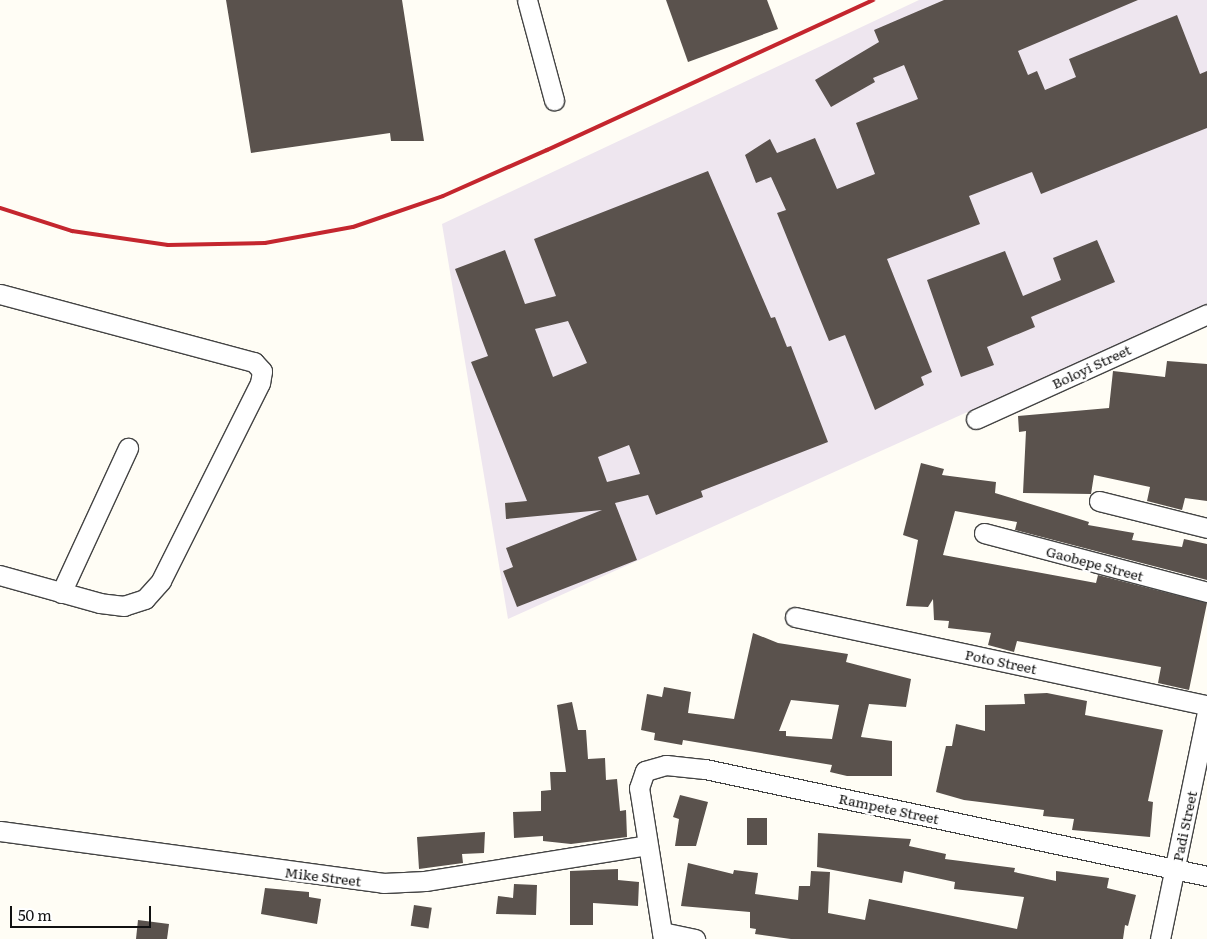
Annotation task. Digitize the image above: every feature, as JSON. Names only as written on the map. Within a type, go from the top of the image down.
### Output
[{"type":"street","points":[[527,0],[554,100]]},
{"type":"street","points":[[0,294],[254,362],[262,371],[260,383],[161,581],[144,599],[124,606],[61,593],[0,575]]},
{"type":"street","name":"Boloyi Street","points":[[976,419],[1207,314]]},
{"type":"street","points":[[61,593],[128,448]]},
{"type":"street","points":[[1099,501],[1207,528]]},
{"type":"street","name":"Gaobepe Street","points":[[984,533],[1207,592]]},
{"type":"street","name":"Poto Street","points":[[796,617],[1207,705]]},
{"type":"street","name":"Padi Street","points":[[1160,939],[1207,713]]},
{"type":"street","name":"Rampete Street","points":[[646,845],[642,776],[666,764],[1207,876]]},
{"type":"street","name":"Mike Street","points":[[0,831],[383,883],[425,881],[646,845]]},
{"type":"street","points":[[646,845],[662,936],[694,939]]},
{"type":"shaded area","points":[[919,0],[1207,0],[1207,304],[508,619],[442,224]]},
{"type":"building","points":[[226,0],[402,0],[424,141],[391,141],[390,133],[251,153]]},
{"type":"building","points":[[666,0],[767,0],[778,29],[688,62]]},
{"type":"building","points":[[944,0],[1138,0],[1018,51],[1028,75],[1037,71],[1045,90],[1076,77],[1069,59],[1177,15],[1200,74],[1207,71],[1207,128],[1041,194],[1032,172],[969,196],[980,224],[887,259],[932,372],[921,377],[924,385],[875,410],[845,335],[829,341],[777,213],[786,210],[771,177],[756,183],[745,155],[770,139],[777,153],[815,138],[837,189],[875,174],[856,123],[918,99],[904,65],[873,78],[875,82],[831,107],[815,80],[879,42],[874,30]]},
{"type":"building","points":[[708,171],[771,318],[775,317],[787,347],[791,346],[828,442],[701,491],[703,497],[656,515],[648,495],[615,503],[637,560],[517,607],[503,571],[513,567],[506,548],[602,510],[506,519],[505,503],[527,501],[471,362],[488,356],[455,269],[505,250],[525,304],[556,296],[534,239]],"holes":[[[568,321],[587,363],[553,377],[535,329]],[[629,445],[640,474],[607,482],[598,457]]]},
{"type":"building","points":[[1097,240],[1115,282],[1031,317],[1035,327],[987,347],[994,365],[961,377],[927,280],[1005,251],[1023,296],[1061,280],[1053,258]]},
{"type":"building","points":[[1167,361],[1207,364],[1207,501],[1185,498],[1182,510],[1147,501],[1150,487],[1094,475],[1091,494],[1023,493],[1026,431],[1019,432],[1018,416],[1109,408],[1113,371],[1165,377]]},
{"type":"building","points":[[921,463],[944,469],[942,475],[996,482],[995,493],[1089,522],[1088,525],[1134,533],[1132,540],[1182,547],[1184,539],[1207,544],[1207,580],[1015,530],[1017,522],[955,511],[943,555],[1096,583],[1098,575],[1207,603],[1189,690],[1158,683],[1161,667],[1017,641],[1014,652],[988,645],[991,633],[948,628],[949,621],[934,620],[933,599],[928,607],[906,606],[918,540],[903,535]]},
{"type":"building","points":[[753,633],[778,643],[848,654],[846,662],[911,679],[906,707],[869,704],[861,737],[892,741],[892,776],[847,776],[830,772],[832,765],[683,740],[682,745],[654,740],[655,733],[641,730],[647,694],[662,697],[664,687],[691,692],[688,713],[734,719]],"holes":[[[791,700],[839,705],[832,739],[786,736],[786,731],[779,731]]]},
{"type":"building","points":[[1047,693],[1087,701],[1085,715],[1163,730],[1148,801],[1153,802],[1150,837],[1072,830],[1074,819],[1043,816],[1044,810],[964,800],[936,792],[946,746],[952,746],[956,724],[985,731],[985,705],[1025,704],[1024,694]]},
{"type":"building","points":[[572,702],[578,730],[586,730],[588,759],[605,758],[606,780],[617,779],[620,811],[626,810],[627,837],[571,844],[543,841],[543,836],[514,838],[513,812],[541,811],[541,791],[551,790],[550,772],[566,772],[557,705]]},
{"type":"building","points":[[680,795],[708,802],[696,846],[675,846],[679,819],[673,817]]},
{"type":"building","points":[[747,818],[767,818],[767,845],[747,845]]},
{"type":"building","points":[[485,832],[484,853],[462,854],[463,863],[419,869],[417,837]]},
{"type":"building","points":[[818,833],[911,839],[909,846],[946,854],[945,859],[1015,868],[1014,872],[1056,881],[1056,871],[1109,878],[1107,888],[1136,895],[1128,926],[1125,925],[1123,939],[791,939],[755,934],[756,929],[750,928],[750,912],[681,906],[688,863],[733,874],[734,870],[758,873],[755,894],[798,900],[799,886],[810,886],[811,871],[830,872],[828,913],[865,920],[869,899],[1017,929],[1024,897],[954,889],[955,882],[904,871],[902,883],[817,867]]},
{"type":"building","points":[[618,869],[618,880],[639,882],[638,906],[593,903],[593,925],[570,925],[570,871]]},
{"type":"building","points":[[514,884],[537,885],[536,915],[496,914],[498,896],[513,898]]},
{"type":"building","points":[[265,888],[309,892],[309,897],[321,899],[317,924],[261,914]]},
{"type":"building","points":[[414,905],[432,908],[428,929],[411,926]]},
{"type":"building","points":[[138,920],[169,924],[167,939],[136,939]]},
{"type":"railway","points":[[0,208],[72,231],[168,245],[265,243],[353,227],[443,196],[873,0]]}]
